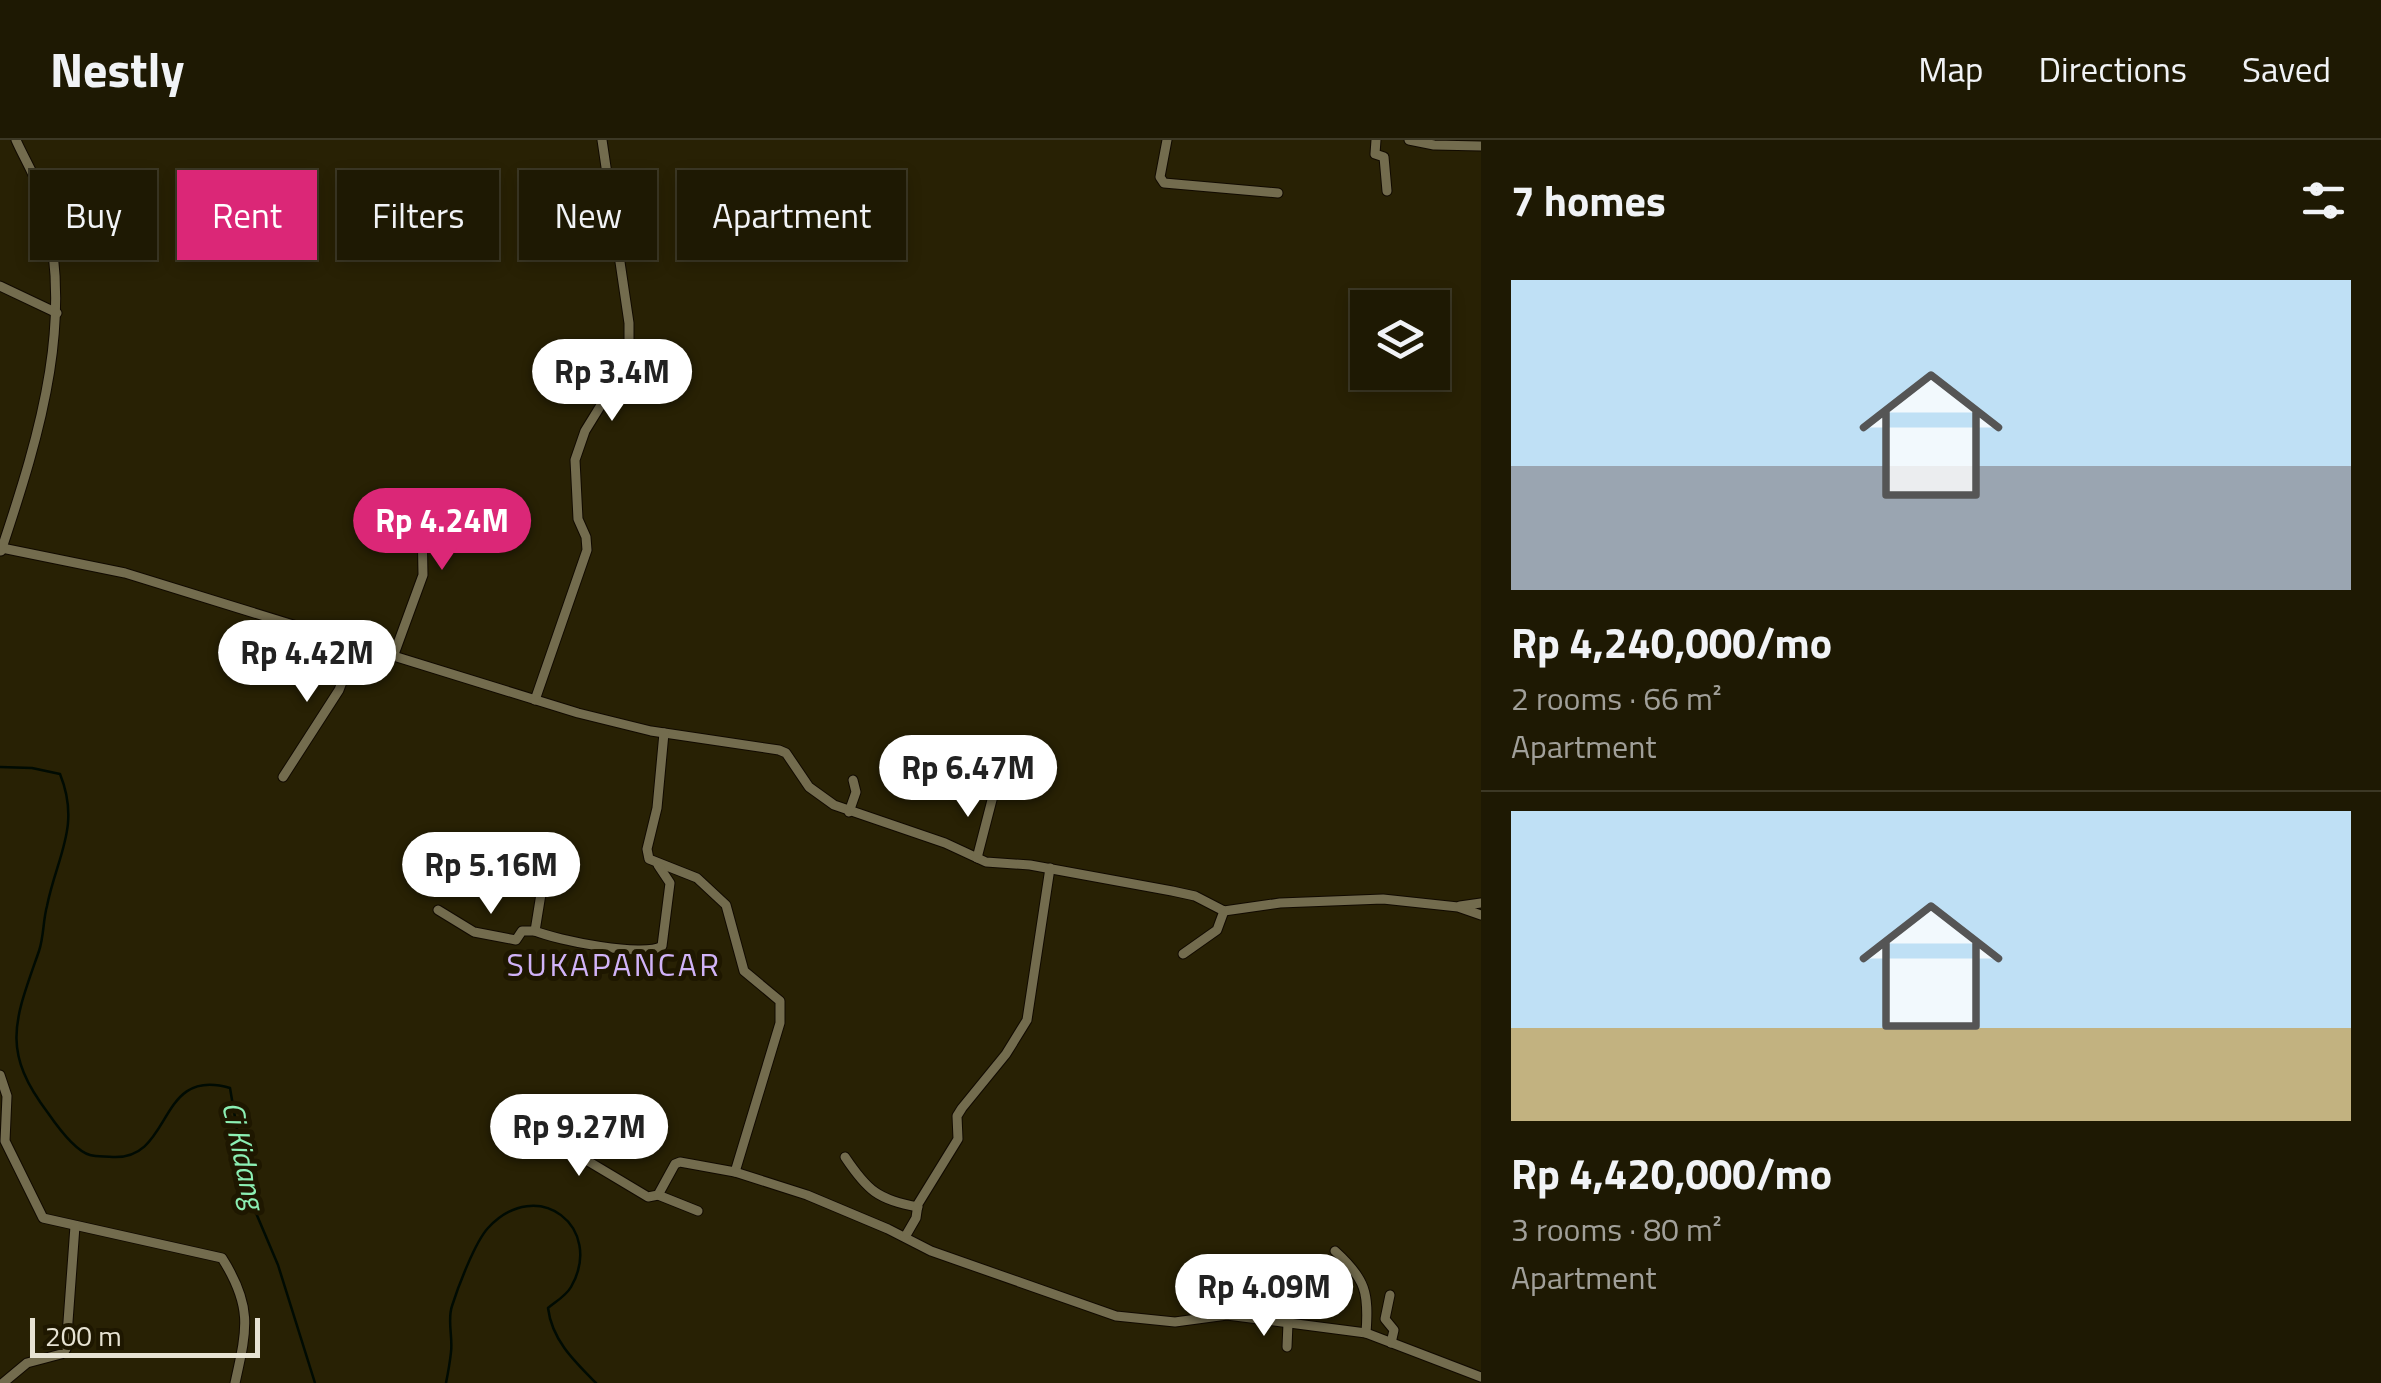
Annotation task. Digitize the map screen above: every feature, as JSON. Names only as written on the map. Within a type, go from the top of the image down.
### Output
[{"type":"street","points":[[16,140],[38,185],[44,208],[57,313],[48,382],[1,550],[125,573],[534,700],[664,733],[779,750],[786,753],[802,780],[820,798],[850,812],[945,843],[988,863],[1050,868],[1195,896],[1224,911],[1280,903],[1383,899],[1458,907],[1481,914]]},
{"type":"street","points":[[534,700],[587,550],[578,518],[575,460],[585,431],[622,371],[629,350],[629,323],[602,140]]},
{"type":"street","points":[[1167,140],[1160,177],[1164,184],[1278,192]]},
{"type":"street","points":[[1376,140],[1375,154],[1384,157],[1387,191]]},
{"type":"street","points":[[1408,140],[1481,146]]},
{"type":"street","points":[[0,286],[57,313]]},
{"type":"street","points":[[393,658],[423,575],[422,521],[400,506]]},
{"type":"street","points":[[283,777],[338,690],[356,645]]},
{"type":"street","points":[[664,733],[657,808],[647,849],[649,859],[697,878],[726,905],[747,975],[780,1002],[780,1023],[734,1172]]},
{"type":"street","points":[[850,812],[856,792],[853,780]]},
{"type":"street","points":[[959,782],[987,790],[993,796],[977,858]]},
{"type":"street","points":[[438,910],[485,936],[516,940],[522,930],[622,949],[658,950],[662,946],[670,883],[658,865]]},
{"type":"street","points":[[905,1238],[918,1207],[958,1139],[957,1116],[1006,1054],[1027,1020],[1050,868]]},
{"type":"street","points":[[534,931],[545,869]]},
{"type":"street","points":[[1458,907],[1481,903]]},
{"type":"street","points":[[1183,954],[1217,930],[1224,911]]},
{"type":"street","points":[[0,1075],[7,1096],[5,1142],[38,1212],[46,1220],[222,1258],[247,1313],[235,1383]]},
{"type":"street","points":[[546,1136],[654,1198],[680,1162],[734,1172],[807,1194],[931,1251],[1116,1316],[1174,1322],[1228,1315],[1366,1333],[1481,1377]]},
{"type":"street","points":[[845,1157],[874,1193],[918,1207]]},
{"type":"street","points":[[658,1195],[698,1211]]},
{"type":"street","points":[[3,1383],[27,1363],[61,1354],[66,1348],[75,1226]]},
{"type":"street","points":[[1335,1251],[1358,1274],[1366,1289],[1366,1333]]},
{"type":"street","points":[[1390,1295],[1385,1318],[1394,1330],[1391,1343]]},
{"type":"street","points":[[1286,1347],[1288,1323]]},
{"type":"waterway","name":"Ci Kidang","points":[[0,767],[60,774],[68,810],[65,841],[51,888],[41,945],[16,1034],[23,1071],[33,1091],[78,1149],[90,1155],[113,1157],[133,1154],[147,1144],[189,1090],[206,1085],[230,1088],[248,1194],[278,1265],[315,1383]]},
{"type":"waterway","name":"Ci Kidang","points":[[446,1383],[451,1311],[472,1254],[488,1228],[507,1213],[527,1206],[545,1207],[561,1215],[573,1228],[579,1245],[579,1265],[569,1290],[548,1308],[559,1340],[596,1383]]},
{"type":"district","name":"SUKAPANCAR","points":[[614,964]]}]
